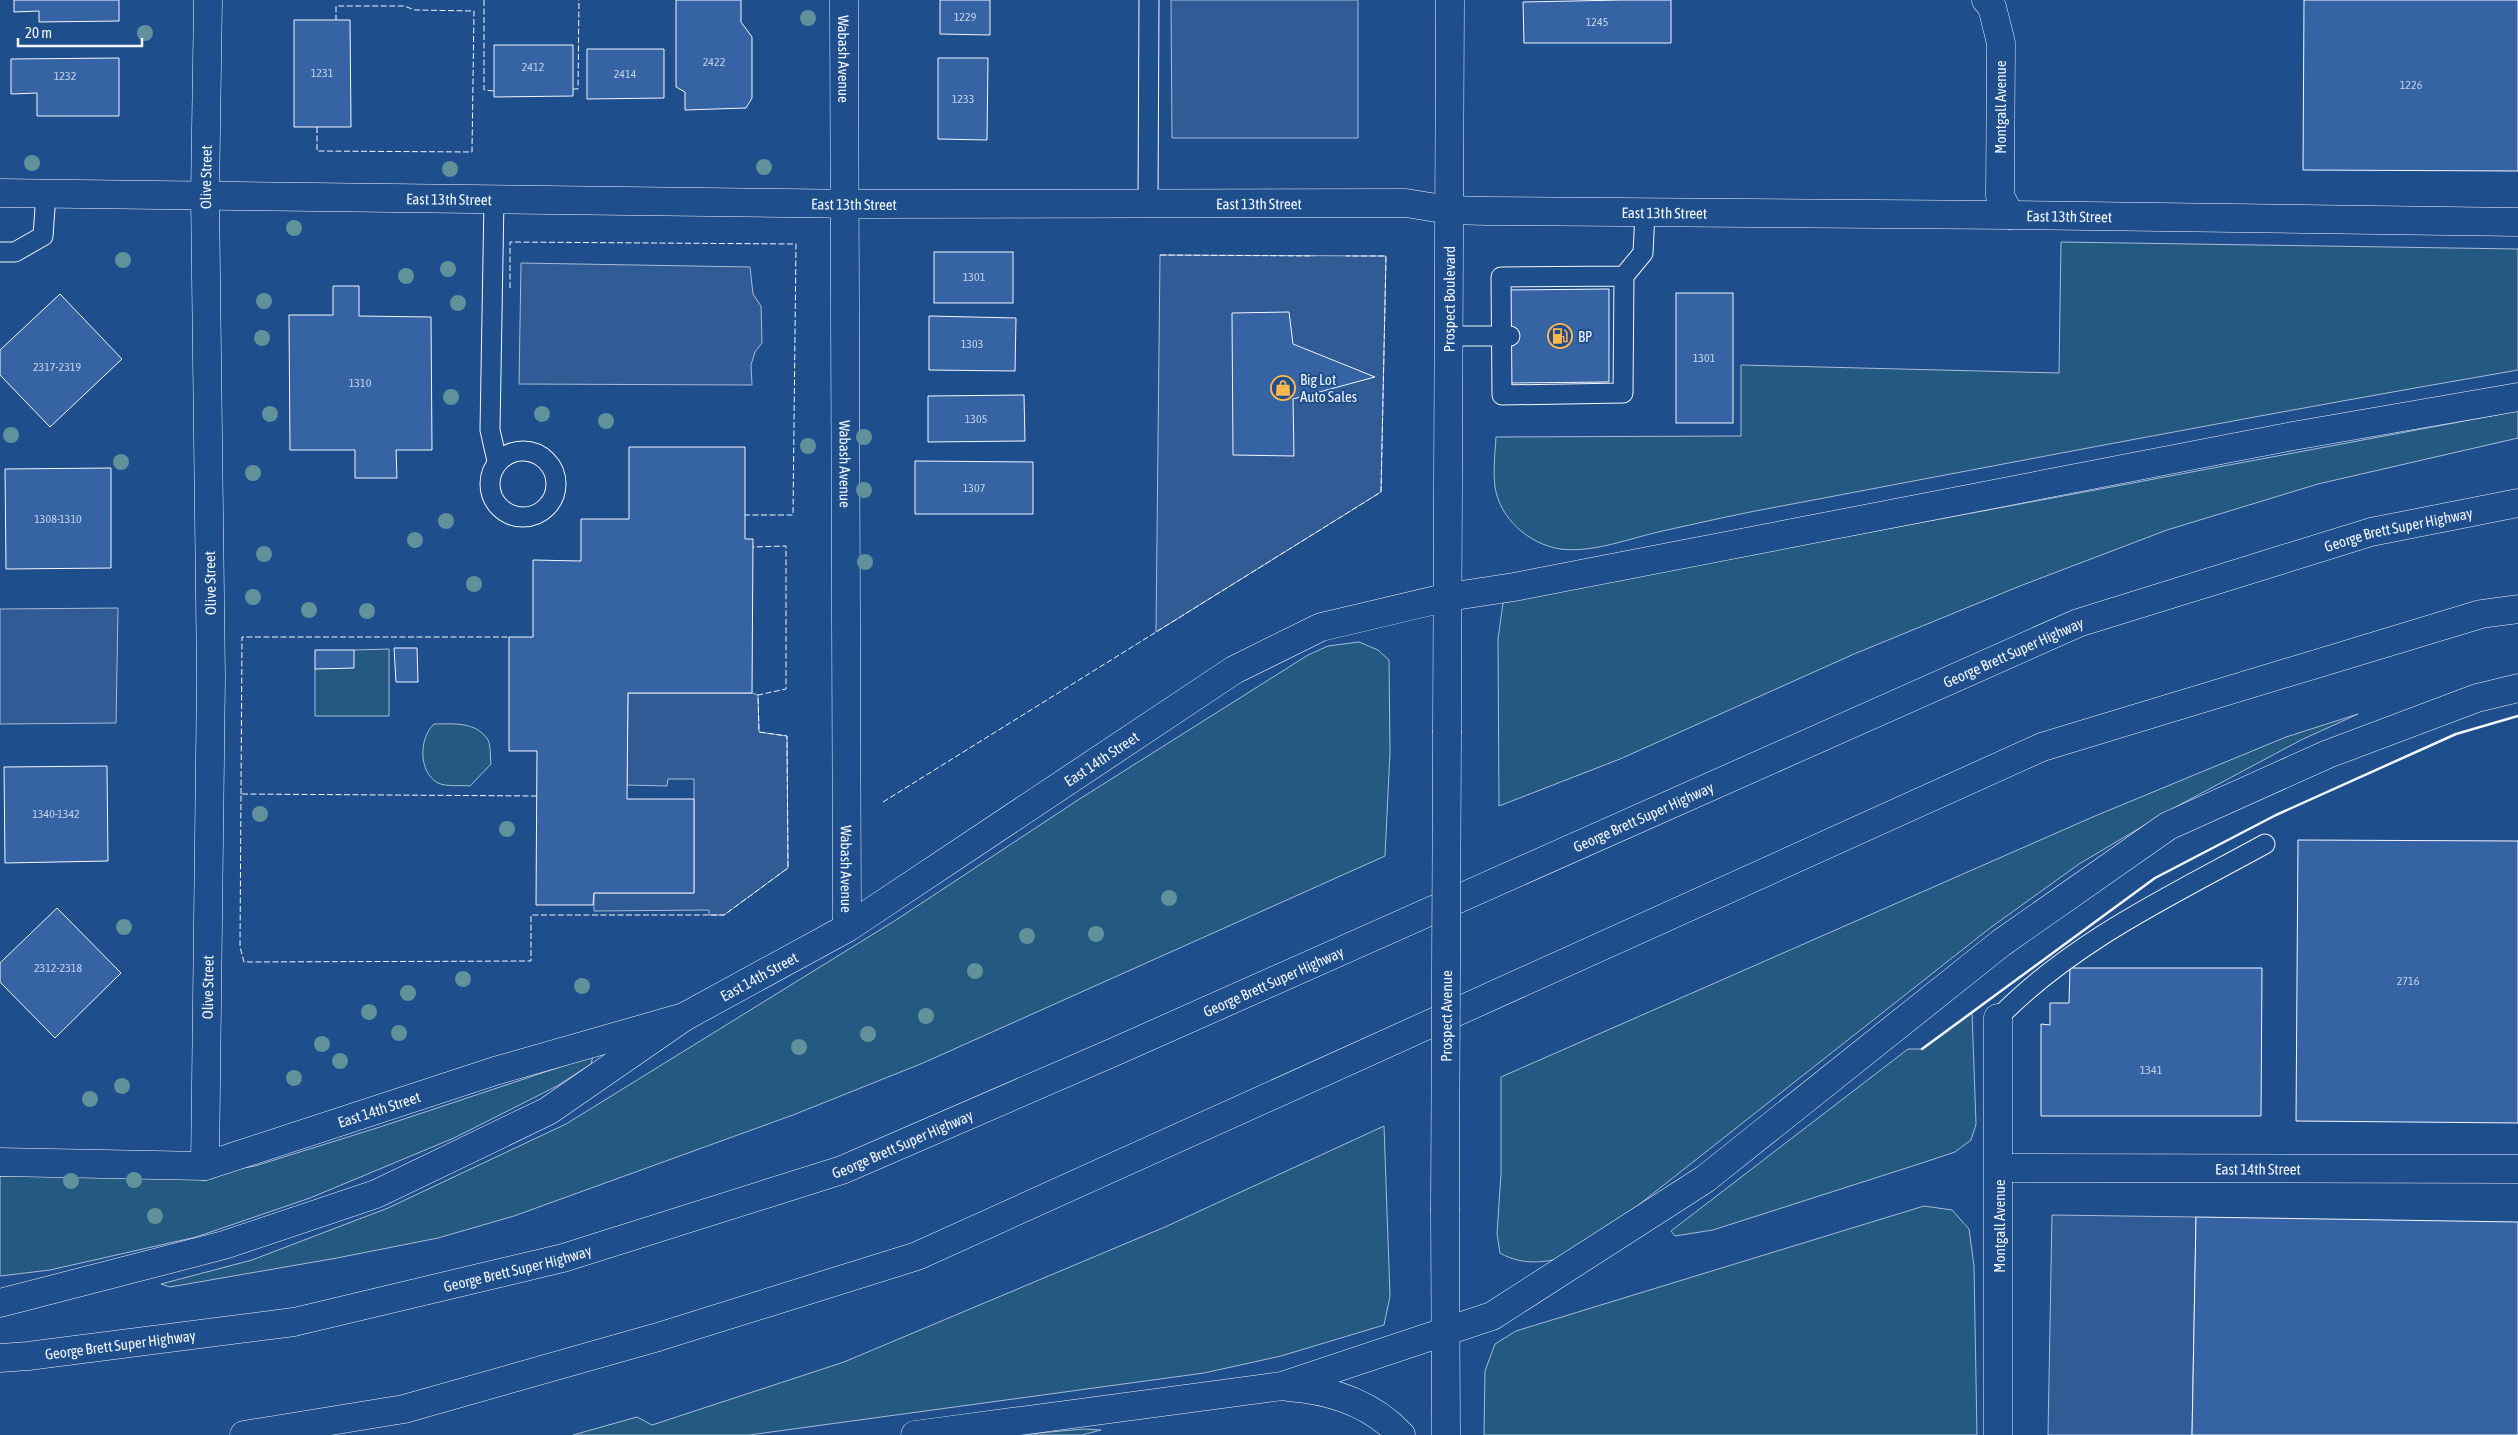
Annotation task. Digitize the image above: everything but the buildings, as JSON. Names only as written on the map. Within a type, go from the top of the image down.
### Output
[{"type":"main road","name":"Olive Street","points":[[205,1166],[211,677],[205,195],[208,0]]},
{"type":"main road","name":"Wabash Avenue","points":[[844,0],[847,928]]},
{"type":"main road","name":"Prospect Boulevard","points":[[1448,597],[1447,336],[1450,0]]},
{"type":"main road","name":"Montgall Avenue","points":[[1986,0],[1992,7],[2001,43],[2000,196],[2010,215]]},
{"type":"main road","name":"East 13th Street","points":[[0,193],[844,203],[1406,203],[1449,210],[2518,222]]},
{"type":"main road","name":"East 14th Street","points":[[0,1162],[205,1166],[494,1072],[684,1017],[847,928],[1234,670],[1321,626],[1448,597],[1514,587],[2293,436],[2518,397]]},
{"type":"main road","name":"George Brett Super Highway","points":[[0,1358],[294,1322],[563,1258],[842,1170],[1114,1052],[2078,623],[2372,532],[2518,503]]},
{"type":"main road","name":"Prospect Avenue","points":[[1446,1435],[1445,1211],[1448,597]]},
{"type":"main road","points":[[244,1435],[404,1409],[658,1337],[917,1256],[2042,747],[2481,614],[2518,609]]},
{"type":"main road","points":[[915,1435],[1282,1386],[1492,1316],[1705,1179],[2001,943],[2168,826],[2328,754],[2477,698],[2518,688]]},
{"type":"main road","points":[[0,1303],[224,1245],[376,1194],[548,1111],[684,1017]]},
{"type":"main road","name":"Montgall Avenue","points":[[1998,1018],[1998,1435]]},
{"type":"main road","name":"East 14th Street","points":[[1999,1168],[2518,1169]]},
{"type":"main road","points":[[1282,1386],[1313,1389],[1342,1396],[1372,1411],[1401,1435]]},
{"type":"lane","points":[[1148,203],[1149,0]]},
{"type":"lane","points":[[0,252],[14,252],[44,236],[46,194]]},
{"type":"lane","points":[[494,199],[490,430],[497,461]]},
{"type":"lane","points":[[1624,276],[1500,277],[1505,336],[1502,395],[1623,393],[1617,336],[1624,276],[1643,253],[1645,213]]},
{"type":"lane","points":[[1447,336],[1505,336]]},
{"type":"lane","points":[[1998,1018],[2024,990],[2113,927],[2265,844]]},
{"type":"shaded area","points":[[1171,0],[1358,0],[1358,138],[1172,138]]},
{"type":"shaded area","points":[[2061,242],[2518,249],[2518,370],[2244,419],[1770,508],[1671,529],[1596,548],[1560,549],[1537,542],[1518,528],[1503,509],[1498,499],[1494,468],[1496,437],[1741,436],[1741,365],[2059,373]]},
{"type":"shaded area","points":[[1160,255],[1386,256],[1381,492],[1156,632]]},
{"type":"shaded area","points":[[521,263],[750,267],[753,294],[761,306],[762,343],[755,352],[751,365],[752,385],[519,384]]},
{"type":"shaded area","points":[[2518,411],[2518,438],[2318,484],[2167,530],[2020,586],[1854,654],[1620,759],[1499,806],[1498,639],[1503,603],[1560,590]]},
{"type":"shaded area","points":[[118,608],[116,723],[0,724],[0,609]]},
{"type":"shaded area","points":[[1359,642],[1378,650],[1389,660],[1390,752],[1385,856],[923,1063],[793,1115],[514,1216],[438,1238],[337,1258],[170,1287],[161,1284],[252,1260],[388,1208],[566,1124],[896,920],[1078,800],[1308,655],[1328,646]]},
{"type":"shaded area","points":[[389,649],[389,716],[315,716],[315,669],[354,650]]},
{"type":"shaded area","points":[[628,693],[752,693],[758,695],[759,732],[787,736],[788,868],[724,915],[709,915],[709,910],[594,911],[594,893],[694,893],[694,779],[668,779],[667,786],[627,785]]},
{"type":"shaded area","points":[[2358,714],[2301,740],[2170,810],[2079,864],[1990,928],[1575,1255],[1556,1260],[1527,1262],[1500,1253],[1497,1234],[1501,1173],[1501,1077],[2095,816],[2286,737]]},
{"type":"shaded area","points":[[434,724],[456,724],[471,727],[477,729],[488,740],[491,764],[470,786],[441,784],[431,778],[424,763],[423,746],[429,730]]},
{"type":"shaded area","points":[[1972,1012],[1976,1124],[1971,1140],[1955,1152],[1713,1230],[1675,1236],[1671,1231],[1908,1049],[1922,1049]]},
{"type":"shaded area","points":[[593,1056],[591,1064],[557,1086],[454,1138],[310,1198],[196,1237],[50,1270],[0,1276],[0,1176],[209,1174],[255,1166],[380,1127]]},
{"type":"shaded area","points":[[1384,1126],[1390,1296],[1384,1325],[1281,1356],[1204,1373],[749,1435],[573,1435],[637,1417],[652,1425],[844,1362],[1165,1227]]},
{"type":"shaded area","points":[[1924,1206],[1952,1210],[1969,1229],[1974,1266],[1977,1435],[1484,1435],[1485,1371],[1495,1344],[1516,1331]]},
{"type":"shaded area","points":[[2052,1215],[2196,1217],[2192,1435],[2048,1435]]},
{"type":"shaded area","points":[[1083,1429],[1101,1430],[1082,1435],[1018,1435]]},
{"type":"fence","points":[[484,0],[484,90],[494,91]]},
{"type":"fence","points":[[573,89],[578,89],[579,0]]},
{"type":"fence","points":[[317,127],[317,151],[472,152],[474,11],[415,10],[404,6],[336,6],[336,20]]},
{"type":"fence","points":[[510,288],[510,242],[796,244],[793,515],[745,515]]},
{"type":"fence","points":[[1160,255],[1314,256]]},
{"type":"fence","points":[[883,802],[1381,492],[1386,256],[1346,256]]},
{"type":"fence","points":[[537,796],[241,794],[240,947],[244,962],[531,961],[531,915],[724,915],[788,868],[787,736],[759,732],[758,695],[786,689],[786,546],[753,547]]},
{"type":"fence","points":[[241,794],[242,637],[509,637]]},
{"type":"wall","points":[[1922,1049],[2155,878],[2276,815],[2456,734],[2518,716]]},
{"type":"place","name":"BP","points":[[1560,336]]},
{"type":"place","name":"Big Lot Auto Sales","points":[[1283,388]]}]
